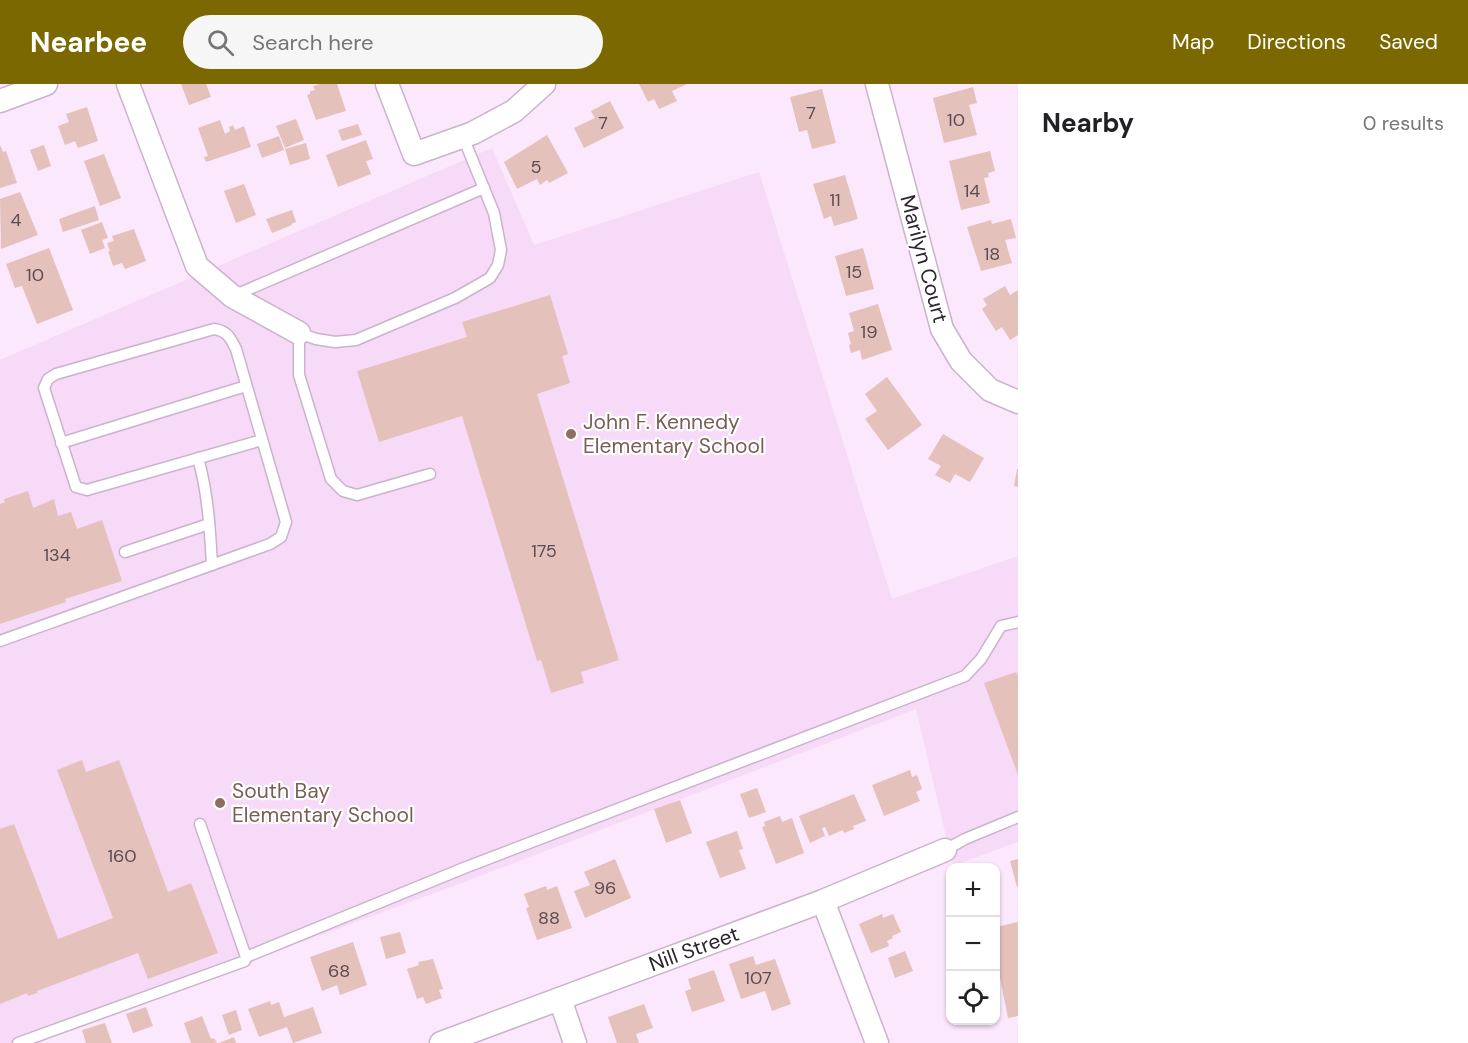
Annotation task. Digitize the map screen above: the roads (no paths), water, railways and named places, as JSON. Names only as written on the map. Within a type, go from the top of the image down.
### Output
[{"type":"street","points":[[0,101],[46,84]]},
{"type":"street","points":[[128,84],[197,266],[232,296],[299,333]]},
{"type":"street","points":[[387,84],[414,154],[463,137],[514,111],[544,84]]},
{"type":"street","name":"Marilyn Court","points":[[877,84],[942,329],[961,361],[990,390],[1018,402]]},
{"type":"street","name":"Nill Street","points":[[441,1043],[823,901],[945,850]]},
{"type":"street","points":[[823,901],[877,1043]]},
{"type":"street","points":[[560,999],[575,1043]]},
{"type":"lane","points":[[430,474],[357,495],[344,491],[331,479],[300,375],[299,333],[316,339],[336,342],[356,340],[455,297],[490,278],[498,265],[501,250],[494,213],[463,137]]},
{"type":"lane","points":[[232,296],[483,188]]},
{"type":"lane","points":[[0,641],[270,544],[281,537],[286,522],[236,349],[223,330],[214,329],[56,374],[48,380],[44,388],[76,487],[87,490],[262,440]]},
{"type":"lane","points":[[61,443],[246,386]]},
{"type":"lane","points":[[198,458],[205,481],[212,565]]},
{"type":"lane","points":[[125,552],[209,524]]},
{"type":"lane","points":[[18,1043],[243,962],[246,957],[475,864],[964,676],[981,659],[1001,626],[1018,622]]},
{"type":"lane","points":[[945,850],[1018,817]]},
{"type":"lane","points":[[200,824],[246,957]]},
{"type":"place","name":"John F. Kennedy Elementary School","points":[[571,434]]},
{"type":"place","name":"South Bay Elementary School","points":[[220,803]]}]
